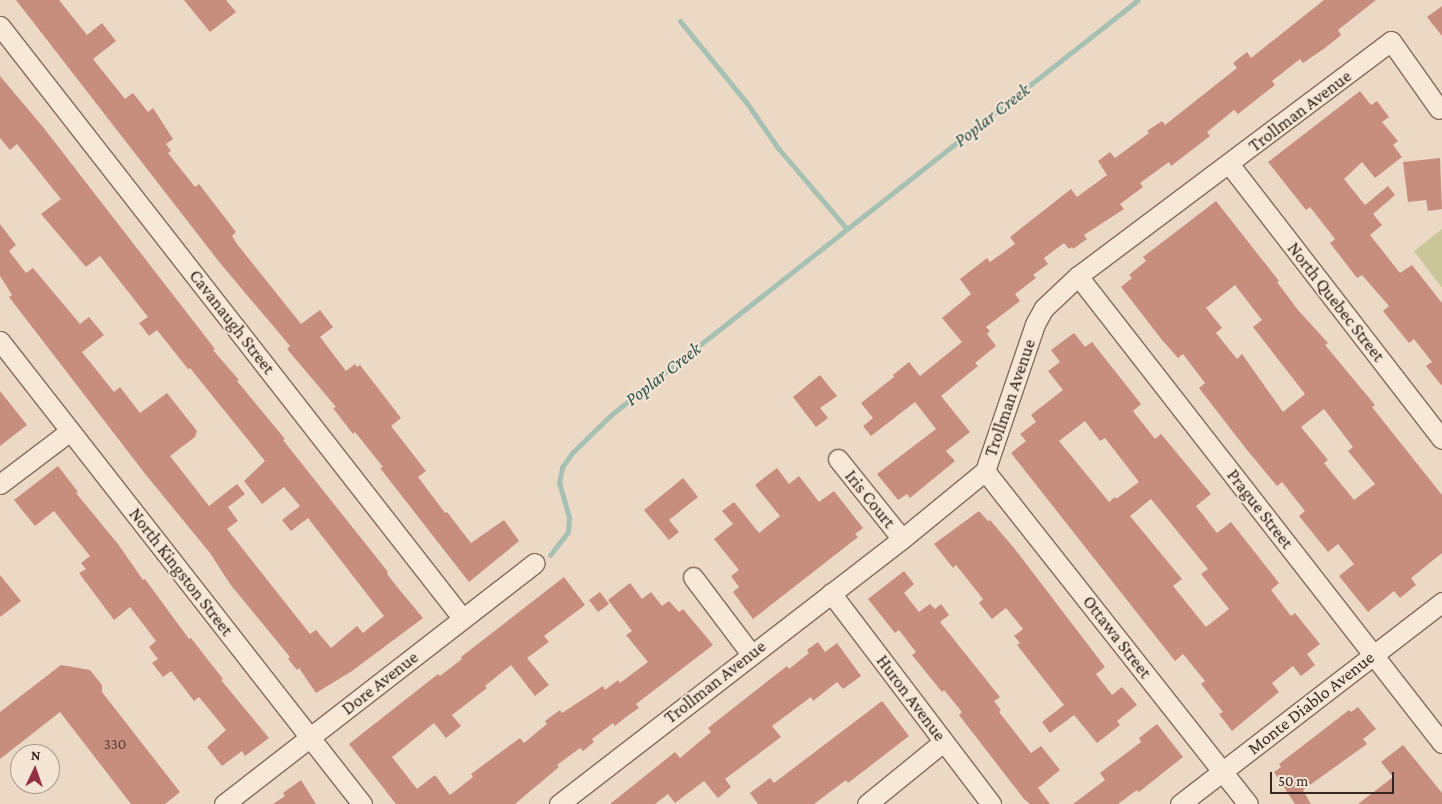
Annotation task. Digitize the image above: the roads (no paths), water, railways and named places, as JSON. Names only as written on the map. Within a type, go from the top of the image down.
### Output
[{"type":"street","name":"Cavanaugh Street","points":[[0,26],[463,618]]},
{"type":"street","name":"Trollman Avenue","points":[[559,804],[902,539],[985,470],[1035,324],[1044,308],[1078,276],[1392,41],[1439,108]]},
{"type":"street","name":"North Quebec Street","points":[[1230,164],[1442,439]]},
{"type":"street","name":"Prague Street","points":[[1078,276],[1442,743]]},
{"type":"street","name":"North Kingston Street","points":[[0,341],[362,804]]},
{"type":"street","points":[[0,484],[70,431]]},
{"type":"street","name":"Iris Court","points":[[838,459],[902,539]]},
{"type":"street","name":"Ottawa Street","points":[[985,470],[1248,804]]},
{"type":"street","name":"Dore Avenue","points":[[224,804],[535,563]]},
{"type":"street","points":[[694,576],[751,654]]},
{"type":"street","name":"Huron Avenue","points":[[831,592],[991,804]]},
{"type":"street","name":"Monte Diablo Avenue","points":[[1180,804],[1442,602]]},
{"type":"street","points":[[867,804],[943,742]]},
{"type":"waterway","name":"Poplar Creek","points":[[550,555],[568,532],[569,517],[559,483],[562,467],[573,452],[612,414],[1138,0]]},
{"type":"waterway","name":"Poplar Creek","points":[[680,21],[746,102],[778,148],[847,229]]}]
